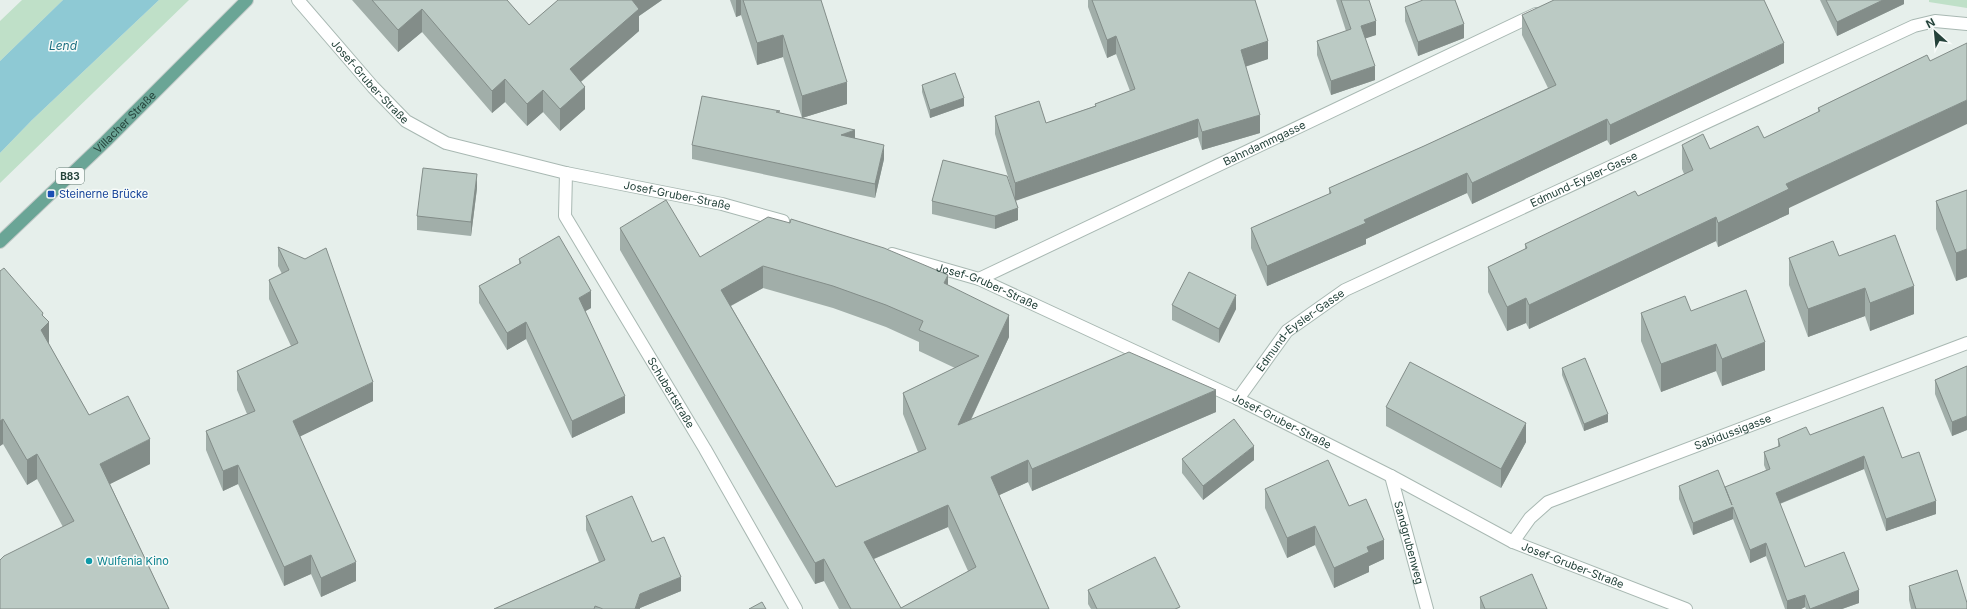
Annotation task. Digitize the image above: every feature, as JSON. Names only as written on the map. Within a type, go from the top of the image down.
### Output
[{"type":"main road","name":"Villacher Straße","points":[[0,242],[106,142],[247,0]]},
{"type":"street","name":"Josef-Gruber-Straße","points":[[298,0],[373,87],[406,121],[446,143],[566,173],[722,204],[791,224]]},
{"type":"street","name":"Bahndammgasse","points":[[979,279],[1549,7]]},
{"type":"street","name":"Edmund-Eysler-Gasse","points":[[1238,399],[1287,331],[1345,290],[1914,26],[1935,21],[1967,24]]},
{"type":"street","name":"Schubertstraße","points":[[566,173],[565,216],[706,449],[796,609]]},
{"type":"street","name":"Josef-Gruber-Straße","points":[[883,251],[979,279],[1238,399],[1391,476],[1513,542],[1686,609]]},
{"type":"street","name":"Sabidussigasse","points":[[1513,542],[1530,518],[1548,502],[1967,343]]},
{"type":"street","name":"Sandgrubenweg","points":[[1391,476],[1427,609]]},
{"type":"green space","points":[[22,0],[63,0],[0,61],[0,21]]},
{"type":"green space","points":[[159,0],[189,0],[0,183],[0,153],[32,120]]},
{"type":"green space","points":[[1929,0],[1967,0],[1967,8],[1929,2]]},
{"type":"water","name":"Lend","points":[[63,0],[159,0],[32,120],[0,153],[0,61]]},
{"type":"building","points":[[372,0],[507,0],[529,25],[558,0],[632,0],[639,9],[570,69],[585,87],[560,109],[543,90],[527,104],[505,79],[492,91],[422,9],[398,30]]},
{"type":"building","points":[[743,0],[821,0],[847,82],[802,96],[783,35],[757,43]]},
{"type":"building","points":[[1092,0],[1255,0],[1268,41],[1241,50],[1260,115],[1202,132],[1198,119],[1015,183],[995,116],[1039,101],[1046,123],[1096,106],[1095,104],[1135,89],[1116,36],[1107,40]]},
{"type":"building","points":[[1341,0],[1369,0],[1376,21],[1361,26],[1375,66],[1331,81],[1317,41],[1351,29]]},
{"type":"building","points":[[1423,0],[1455,0],[1464,24],[1418,42],[1405,7]]},
{"type":"building","points":[[1554,0],[1764,0],[1784,43],[1610,125],[1607,119],[1472,183],[1467,173],[1364,220],[1366,223],[1267,266],[1251,228],[1331,193],[1329,188],[1556,85],[1522,15]]},
{"type":"building","points":[[1826,0],[1883,0],[1837,22]]},
{"type":"building","points":[[1967,43],[1967,100],[1786,184],[1789,189],[1718,223],[1716,217],[1529,305],[1526,298],[1507,307],[1488,267],[1527,248],[1525,244],[1635,191],[1638,196],[1693,170],[1682,145],[1703,134],[1710,149],[1758,126],[1764,138],[1820,111],[1818,108],[1927,55],[1930,61]]},
{"type":"building","points":[[955,73],[964,98],[930,110],[922,85]]},
{"type":"building","points":[[702,96],[780,111],[776,112],[855,130],[841,135],[884,145],[875,184],[692,145]]},
{"type":"building","points":[[943,160],[1007,176],[1018,208],[995,216],[932,201]]},
{"type":"building","points":[[423,168],[477,174],[471,222],[417,216]]},
{"type":"building","points":[[1967,190],[1967,249],[1956,253],[1936,201]]},
{"type":"building","points":[[666,200],[700,257],[768,217],[790,223],[791,219],[884,248],[948,275],[944,283],[1009,315],[958,425],[1129,352],[1216,390],[1032,469],[1028,460],[991,477],[1049,609],[851,609],[824,559],[815,563],[620,228]],"holes":[[[763,266],[833,286],[886,305],[923,321],[919,330],[979,356],[903,393],[926,449],[836,487],[721,290]],[[948,505],[976,567],[901,608],[864,542]]]},
{"type":"building","points":[[1895,235],[1914,286],[1870,303],[1865,288],[1808,309],[1789,258],[1833,241],[1839,256]]},
{"type":"building","points":[[559,236],[591,291],[579,298],[625,396],[572,421],[526,322],[507,333],[479,286],[521,263],[519,259]]},
{"type":"building","points":[[278,247],[305,259],[326,248],[373,382],[293,421],[356,562],[321,578],[311,555],[284,567],[238,465],[223,471],[206,431],[255,411],[237,371],[298,343],[269,280],[289,270]]},
{"type":"building","points":[[4,268],[49,322],[41,330],[89,415],[128,396],[150,439],[100,464],[169,609],[0,609],[0,560],[4,556],[74,521],[37,454],[27,460],[3,419],[0,421],[0,271]]},
{"type":"building","points":[[1189,272],[1236,295],[1219,329],[1172,305]]},
{"type":"building","points":[[1746,290],[1765,342],[1722,359],[1716,344],[1661,364],[1641,313],[1685,296],[1691,311]]},
{"type":"building","points":[[1585,358],[1608,414],[1584,424],[1562,368]]},
{"type":"building","points":[[1410,362],[1526,423],[1501,469],[1386,407]]},
{"type":"building","points":[[1967,366],[1967,416],[1952,422],[1935,380]]},
{"type":"building","points":[[1883,407],[1902,458],[1919,452],[1936,501],[1886,519],[1864,456],[1776,493],[1805,567],[1844,552],[1859,590],[1810,609],[1805,595],[1787,601],[1766,543],[1750,550],[1733,507],[1693,523],[1679,486],[1718,470],[1732,505],[1725,487],[1770,469],[1764,452],[1780,446],[1778,439],[1806,427],[1810,435]]},
{"type":"building","points":[[1234,419],[1254,446],[1203,486],[1182,459]]},
{"type":"building","points":[[1328,460],[1349,506],[1366,499],[1384,540],[1367,547],[1369,552],[1334,568],[1315,526],[1287,538],[1265,489]]},
{"type":"building","points":[[632,496],[652,542],[664,537],[681,577],[640,594],[635,609],[603,609],[595,606],[594,609],[494,609],[605,560],[586,516]]},
{"type":"building","points":[[1155,557],[1180,607],[1175,609],[1097,609],[1088,590]]},
{"type":"building","points":[[1957,570],[1967,603],[1967,609],[1916,609],[1909,586]]},
{"type":"building","points":[[1532,574],[1547,609],[1485,609],[1480,597]]},
{"type":"building","points":[[762,602],[766,609],[749,609]]},
{"type":"place","name":"Steinerne Brücke","points":[[51,194]]},
{"type":"place","name":"Wulfenia Kino","points":[[89,561]]}]
